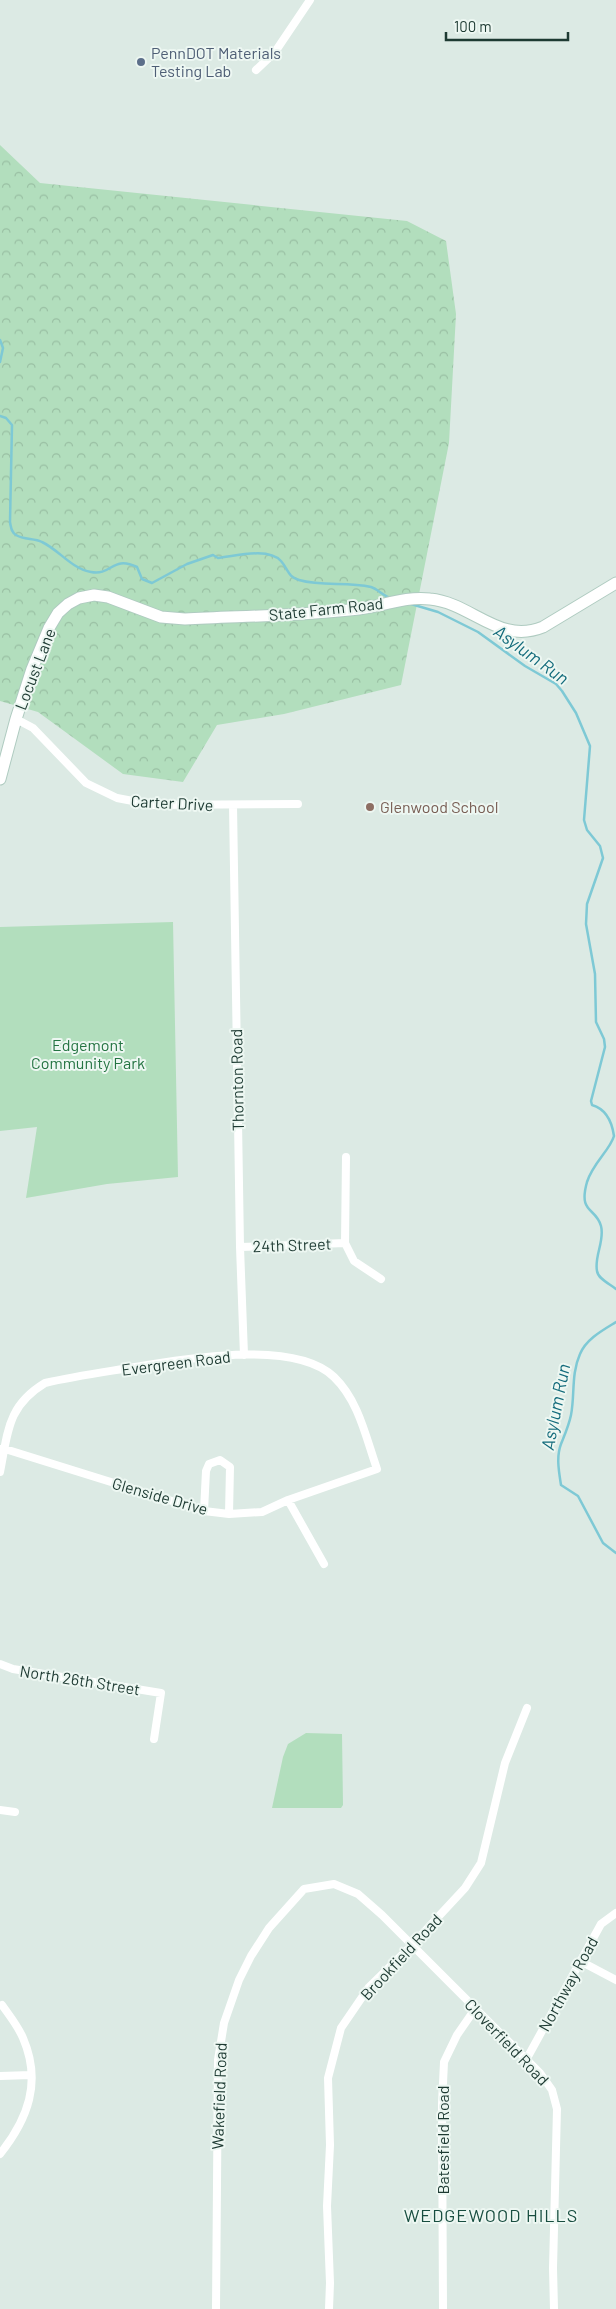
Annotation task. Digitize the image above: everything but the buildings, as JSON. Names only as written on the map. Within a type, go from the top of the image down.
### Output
[{"type":"street","points":[[256,70],[271,56],[310,0]]},
{"type":"street","name":"State Farm Road","points":[[79,598],[94,595],[108,597],[161,617],[185,619],[327,612],[361,609],[408,599],[432,599],[448,603],[506,631],[531,632],[616,583]]},
{"type":"street","name":"Locust Lane","points":[[0,779],[32,669],[49,628],[58,613],[79,598]]},
{"type":"street","name":"Carter Drive","points":[[16,719],[33,728],[86,783],[116,798],[154,805],[298,804]]},
{"type":"street","name":"Thornton Road","points":[[233,805],[240,1247],[244,1355]]},
{"type":"street","points":[[346,1157],[345,1243],[354,1261],[381,1279]]},
{"type":"street","name":"24th Street","points":[[240,1247],[345,1243]]},
{"type":"street","name":"Evergreen Road","points":[[0,1472],[2,1449],[13,1413],[29,1393],[45,1383],[200,1357],[244,1355],[294,1358],[316,1364],[333,1376],[349,1392],[377,1469]]},
{"type":"street","name":"Glenside Drive","points":[[2,1449],[204,1511],[229,1514],[262,1512],[288,1500],[377,1469]]},
{"type":"street","points":[[204,1511],[206,1471],[209,1464],[220,1460],[230,1467],[229,1514]]},
{"type":"street","points":[[288,1500],[324,1564]]},
{"type":"street","name":"North 26th Street","points":[[0,1664],[13,1669],[162,1693],[154,1739]]},
{"type":"street","name":"Brookfield Road","points":[[329,2309],[330,2283],[327,2206],[330,2145],[328,2078],[341,2028],[370,1986],[412,1946],[465,1888],[481,1863],[505,1763],[527,1708]]},
{"type":"street","points":[[0,1810],[15,1812]]},
{"type":"street","name":"Wakefield Road","points":[[216,2309],[218,2060],[224,2023],[239,1980],[251,1956],[269,1928],[304,1890],[334,1884],[358,1894],[412,1946]]},
{"type":"street","name":"Northway Road","points":[[526,2060],[602,1924],[616,1912]]},
{"type":"street","name":"Cloverfield Road","points":[[412,1946],[540,2073],[552,2090],[557,2109],[553,2268],[554,2309]]},
{"type":"street","points":[[580,1961],[616,1980]]},
{"type":"street","points":[[0,2154],[16,2134],[26,2114],[31,2096],[31,2075],[23,2036],[2,2005]]},
{"type":"street","name":"Batesfield Road","points":[[443,2309],[442,2104],[444,2062],[457,2035],[475,2009]]},
{"type":"street","points":[[0,2076],[31,2075]]},
{"type":"green space","points":[[0,145],[40,183],[407,221],[446,241],[456,314],[449,443],[401,685],[284,714],[217,725],[183,782],[123,774],[38,712],[0,701]]},
{"type":"green space","name":"Edgemont Community Park","points":[[173,922],[178,1177],[107,1184],[26,1198],[37,1127],[0,1131],[0,927]]},
{"type":"green space","points":[[306,1733],[342,1734],[343,1805],[341,1808],[272,1808],[283,1757],[288,1744]]},
{"type":"waterway","name":"Asylum Run","points":[[0,340],[3,348],[0,362]]},
{"type":"waterway","name":"Asylum Run","points":[[0,416],[6,418],[12,425],[10,522],[12,531],[19,537],[42,542],[84,570],[98,572],[117,564],[129,564],[137,567],[142,579],[152,583],[187,564],[213,555],[218,558],[260,553],[268,554],[281,561],[295,579],[317,583],[362,585],[376,589],[391,598]]},
{"type":"waterway","name":"Asylum Run","points":[[411,604],[438,612],[478,632],[525,666],[556,684],[576,713],[590,746],[584,820],[587,830],[600,846],[603,858],[587,904],[586,924],[595,974],[596,1022],[604,1039],[605,1047],[591,1101],[592,1105],[608,1117],[614,1136],[590,1175],[587,1182],[585,1200],[586,1205],[599,1220],[601,1226],[602,1237],[596,1265],[598,1274],[616,1289]]},
{"type":"waterway","name":"Asylum Run","points":[[616,1322],[591,1339],[580,1354],[575,1369],[571,1415],[559,1449],[558,1459],[561,1485],[578,1496],[603,1543],[616,1553]]},
{"type":"place","name":"PennDOT Materials Testing Lab","points":[[141,62]]},
{"type":"place","name":"Glenwood School","points":[[370,807]]},
{"type":"district","name":"WEDGEWOOD HILLS","points":[[491,2216]]}]
